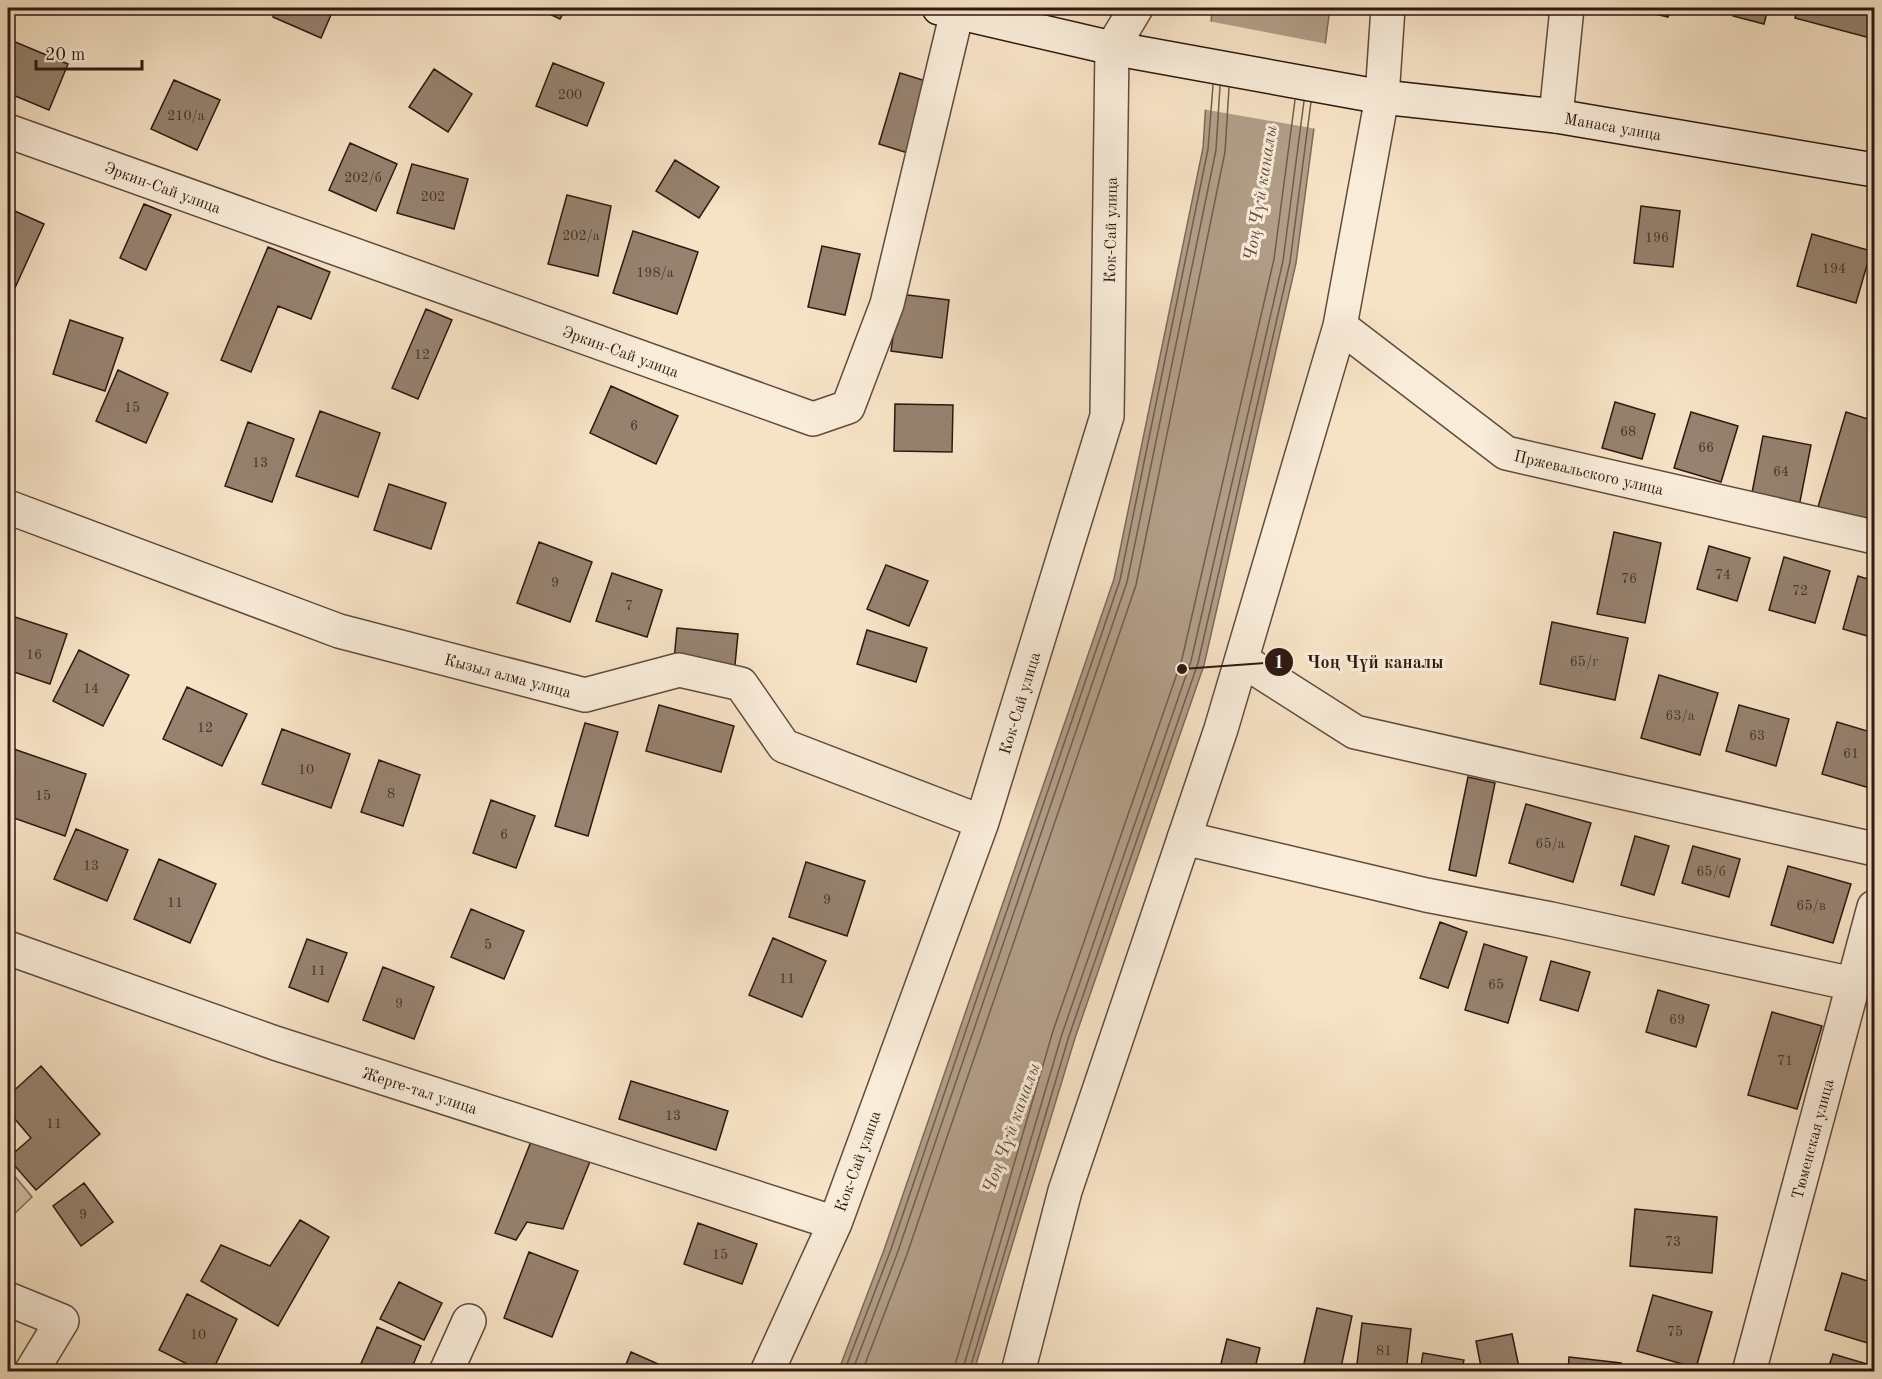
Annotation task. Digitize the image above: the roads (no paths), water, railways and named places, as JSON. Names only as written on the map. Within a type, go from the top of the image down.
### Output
[{"type":"street","points":[[948,10],[1112,48],[1136,8]]},
{"type":"street","points":[[1017,1371],[1065,1191],[1221,729],[1340,326],[1382,97],[1388,8]]},
{"type":"street","points":[[1556,116],[1567,8]]},
{"type":"street","name":"Эркин-Сай улица","points":[[8,131],[813,419],[848,408],[887,304],[948,10]]},
{"type":"street","name":"Манаса улица","points":[[1112,48],[1382,97],[1556,116],[1875,170]]},
{"type":"street","name":"Кок-Сай улица","points":[[767,1371],[835,1223],[982,822],[1107,416],[1112,48]]},
{"type":"street","name":"Пржевальского улица","points":[[1340,326],[1506,453],[1875,537]]},
{"type":"street","name":"Кызыл алма улица","points":[[8,507],[339,631],[585,695],[679,670],[741,684],[784,747],[982,822]]},
{"type":"street","points":[[1242,660],[1355,732],[1875,849]]},
{"type":"street","points":[[1184,838],[1426,895],[1551,919],[1853,984]]},
{"type":"street","name":"Тюменская улица","points":[[1749,1371],[1875,907]]},
{"type":"street","name":"Жерге-тал улица","points":[[8,948],[275,1043],[835,1223]]},
{"type":"street","points":[[8,1299],[62,1321],[31,1371]]},
{"type":"street","points":[[446,1371],[469,1321]]},
{"type":"water","points":[[1212,8],[1330,8],[1296,263],[1204,665],[1075,1038],[974,1371],[838,1372],[884,1250],[1114,579],[1203,148]]},
{"type":"place","name":"Чоң Чүй каналы","points":[[1182,669]]}]
